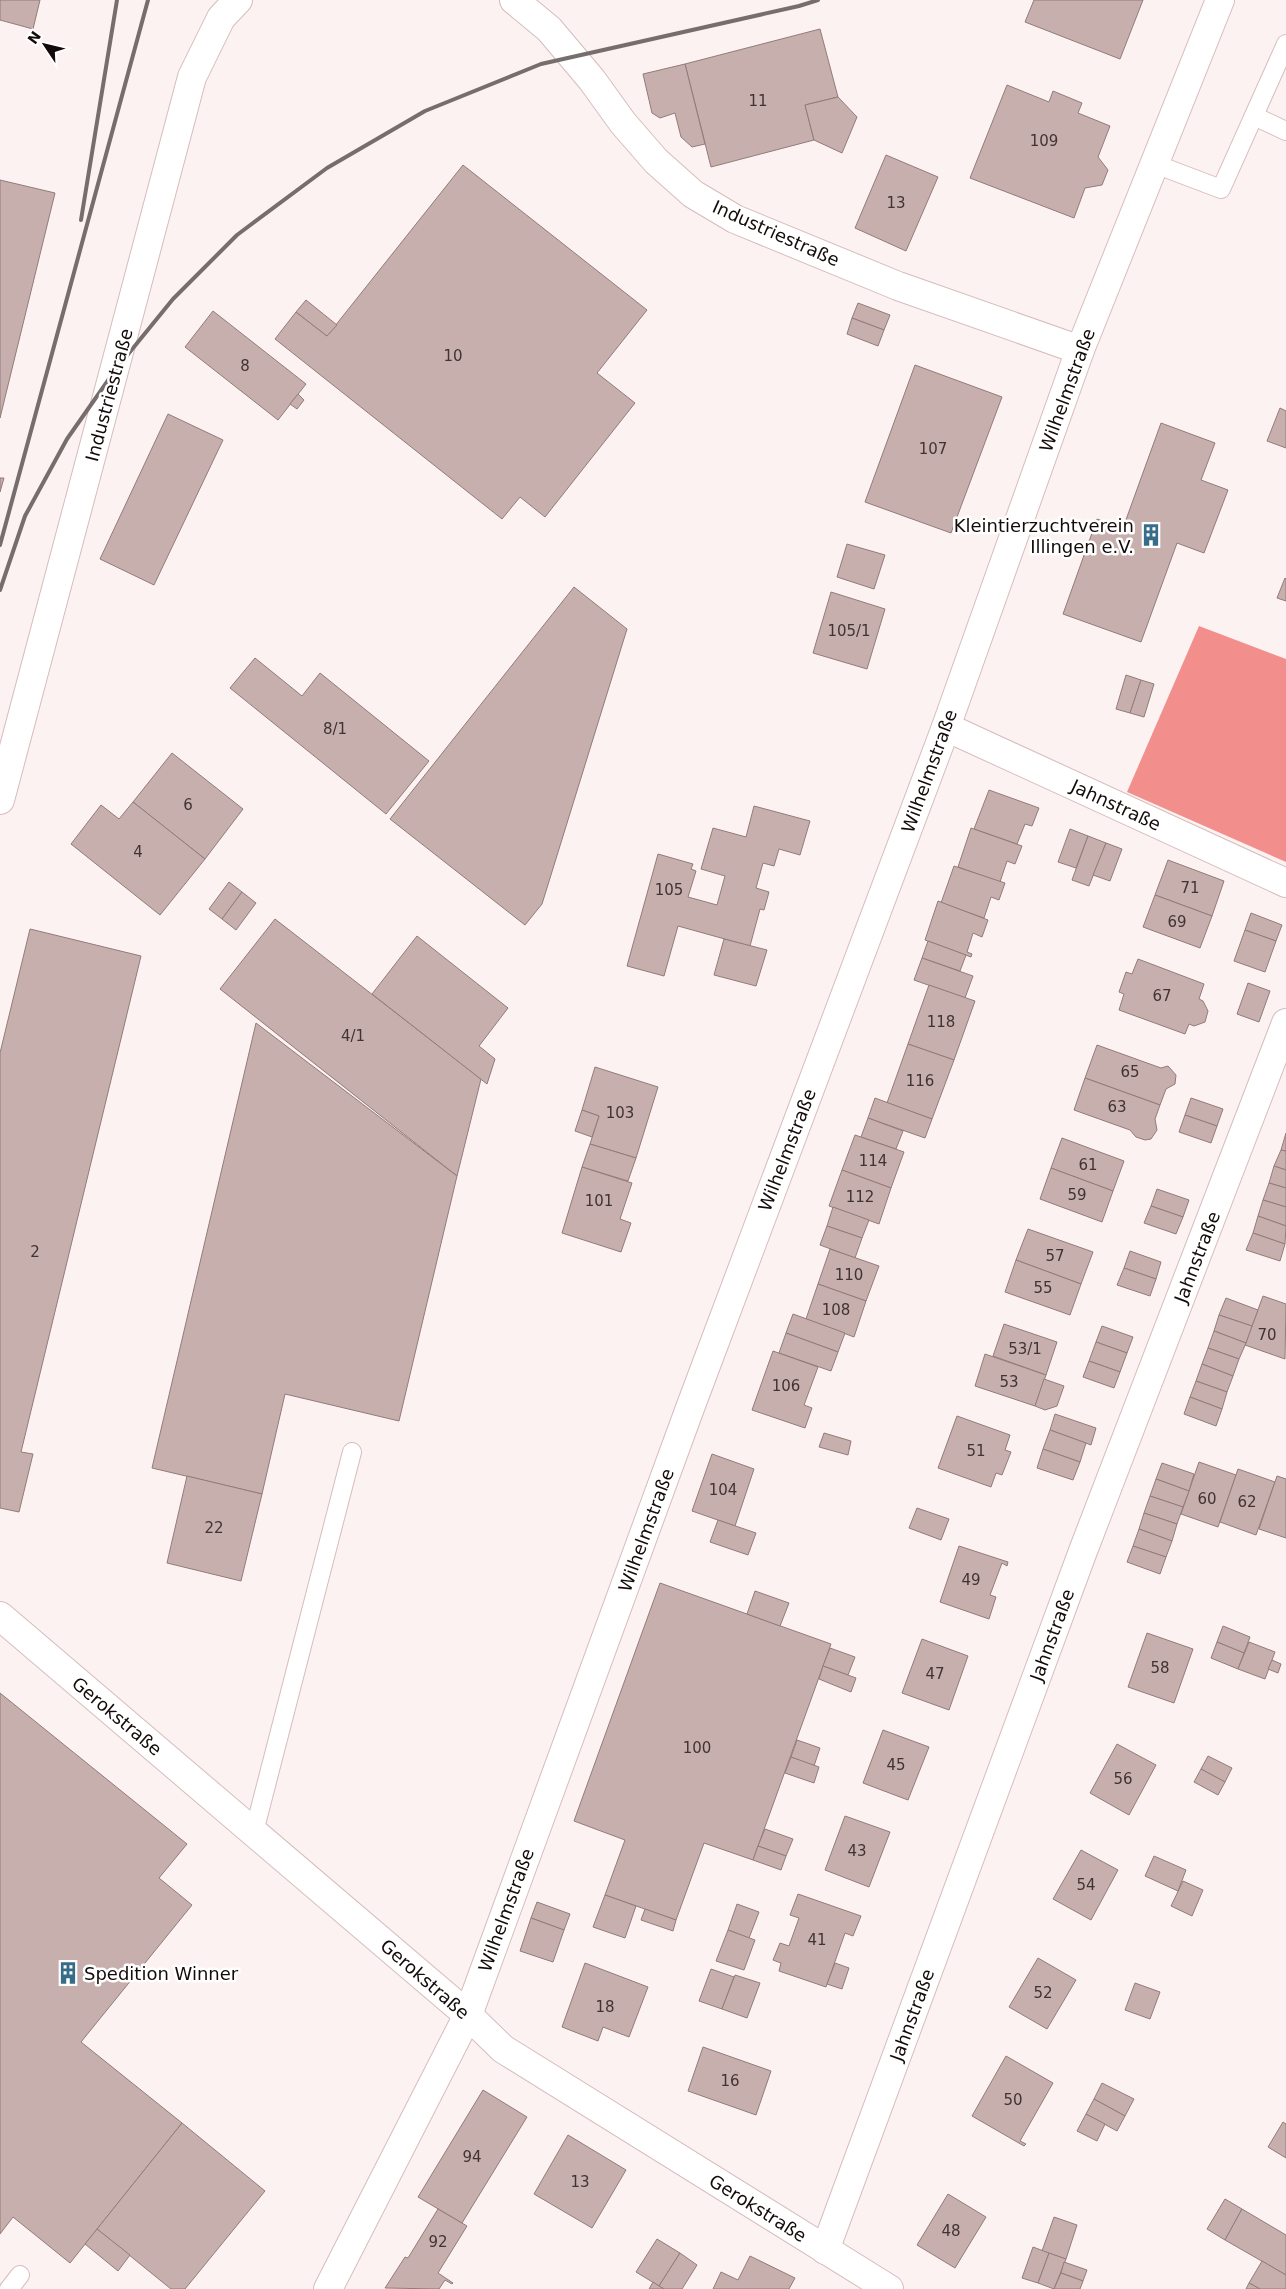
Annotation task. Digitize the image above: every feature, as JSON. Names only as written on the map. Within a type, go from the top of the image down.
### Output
[{"type":"street","name":"Industriestraße","points":[[0,800],[192,77],[221,18],[238,0]]},
{"type":"street","name":"Industriestraße","points":[[514,0],[550,28],[592,80],[623,123],[656,161],[693,194],[735,219],[898,286],[1080,350]]},
{"type":"street","name":"Wilhelmstraße","points":[[328,2289],[468,2015],[687,1417],[946,727],[1080,350],[1220,0]]},
{"type":"street","name":"Jahnstraße","points":[[946,727],[1286,883]]},
{"type":"street","name":"Jahnstraße","points":[[825,2250],[1080,1560],[1286,1023]]},
{"type":"street","name":"Gerokstraße","points":[[0,1616],[468,2015],[503,2049],[888,2289]]},
{"type":"lane","points":[[1155,164],[1221,189],[1286,44]]},
{"type":"lane","points":[[1254,116],[1286,131]]},
{"type":"lane","points":[[254,1832],[352,1452]]},
{"type":"shaded area","points":[[1199,626],[1286,659],[1286,862],[1127,792]]},
{"type":"building","points":[[0,0],[40,0],[33,29],[0,20]]},
{"type":"building","points":[[1034,0],[1143,0],[1120,59],[1025,22]]},
{"type":"building","points":[[820,29],[838,97],[805,105],[814,140],[711,167],[685,64]]},
{"type":"building","points":[[685,64],[705,144],[692,147],[681,137],[675,113],[660,118],[652,113],[643,74]]},
{"type":"building","points":[[1007,85],[1049,102],[1053,91],[1082,103],[1078,113],[1110,126],[1098,157],[1108,170],[1102,185],[1085,188],[1074,218],[970,178]]},
{"type":"building","points":[[838,97],[857,117],[842,153],[814,140],[805,105]]},
{"type":"building","points":[[886,155],[938,177],[906,251],[855,228]]},
{"type":"building","points":[[463,165],[647,310],[597,373],[635,403],[545,517],[520,497],[502,519],[275,339],[296,312],[327,336]]},
{"type":"building","points":[[0,180],[55,193],[0,418]]},
{"type":"building","points":[[306,300],[337,325],[327,336],[296,312]]},
{"type":"building","points":[[858,303],[890,315],[884,330],[852,318]]},
{"type":"building","points":[[213,311],[306,384],[278,420],[185,347]]},
{"type":"building","points":[[852,318],[884,330],[878,346],[847,334]]},
{"type":"building","points":[[915,365],[1002,397],[951,533],[865,502]]},
{"type":"building","points":[[298,394],[304,400],[297,409],[290,404]]},
{"type":"building","points":[[1280,408],[1286,411],[1286,448],[1267,441]]},
{"type":"building","points":[[168,414],[223,440],[154,585],[100,559]]},
{"type":"building","name":"Kleintierzuchtverein Illingen e.V.","points":[[1161,423],[1215,443],[1201,480],[1228,490],[1204,553],[1177,543],[1141,642],[1063,614],[1097,519],[1123,528]]},
{"type":"building","points":[[0,478],[4,478],[0,492]]},
{"type":"building","points":[[847,544],[885,555],[874,589],[837,577]]},
{"type":"building","points":[[1286,579],[1286,601],[1277,598]]},
{"type":"building","points":[[574,587],[627,629],[542,904],[525,925],[390,819]]},
{"type":"building","points":[[831,592],[885,609],[867,669],[813,653]]},
{"type":"building","points":[[255,658],[302,696],[320,673],[429,761],[386,814],[230,688]]},
{"type":"building","points":[[1126,675],[1141,680],[1130,713],[1116,709]]},
{"type":"building","points":[[1141,680],[1154,684],[1144,717],[1130,713]]},
{"type":"building","points":[[172,753],[243,809],[205,859],[133,802]]},
{"type":"building","points":[[989,790],[1039,808],[1032,826],[1025,824],[1017,844],[974,829]]},
{"type":"building","points":[[133,802],[205,859],[160,915],[71,844],[101,805],[119,819]]},
{"type":"building","points":[[754,806],[810,821],[800,855],[779,849],[774,866],[763,863],[756,888],[769,892],[764,910],[760,909],[750,946],[678,926],[664,976],[627,966],[658,854],[693,864],[691,869],[696,871],[688,897],[717,905],[725,876],[701,869],[713,828],[746,837]]},
{"type":"building","points":[[971,828],[1022,846],[1015,864],[1007,861],[1000,882],[958,867]]},
{"type":"building","points":[[1070,829],[1088,836],[1076,868],[1058,862]]},
{"type":"building","points":[[1088,836],[1106,843],[1089,886],[1072,880]]},
{"type":"building","points":[[1106,843],[1122,849],[1110,881],[1093,875]]},
{"type":"building","points":[[1168,860],[1224,881],[1212,916],[1155,895]]},
{"type":"building","points":[[954,866],[1005,883],[999,900],[991,897],[984,918],[941,903]]},
{"type":"building","points":[[229,882],[242,892],[222,919],[209,909]]},
{"type":"building","points":[[242,892],[256,903],[236,930],[222,919]]},
{"type":"building","points":[[1155,895],[1212,916],[1200,948],[1143,927]]},
{"type":"building","points":[[938,901],[988,920],[982,937],[973,933],[967,952],[972,954],[971,957],[925,940]]},
{"type":"building","points":[[1251,913],[1282,925],[1276,941],[1245,930]]},
{"type":"building","points":[[275,919],[481,1079],[457,1176],[220,989]]},
{"type":"building","points":[[30,929],[141,956],[21,1452],[33,1454],[19,1512],[0,1508],[0,1053]]},
{"type":"building","points":[[1245,930],[1276,941],[1265,972],[1234,961]]},
{"type":"building","points":[[417,936],[508,1008],[479,1046],[495,1059],[487,1084],[372,994]]},
{"type":"building","points":[[724,939],[767,950],[756,986],[714,975]]},
{"type":"building","points":[[928,941],[966,955],[960,971],[922,958]]},
{"type":"building","points":[[922,958],[973,976],[965,998],[914,980]]},
{"type":"building","points":[[1138,959],[1204,984],[1199,999],[1203,1001],[1208,1011],[1205,1022],[1194,1026],[1189,1024],[1185,1034],[1119,1010],[1124,994],[1119,992],[1126,972],[1132,974]]},
{"type":"building","points":[[1248,983],[1270,991],[1259,1022],[1237,1014]]},
{"type":"building","points":[[929,985],[975,1001],[954,1060],[908,1044]]},
{"type":"building","points":[[256,1023],[457,1176],[399,1421],[285,1394],[262,1494],[152,1468]]},
{"type":"building","points":[[908,1044],[954,1060],[932,1119],[887,1103]]},
{"type":"building","points":[[1097,1045],[1161,1068],[1168,1066],[1176,1075],[1175,1084],[1166,1089],[1160,1105],[1085,1078]]},
{"type":"building","points":[[595,1067],[658,1087],[636,1158],[590,1144],[599,1116],[582,1110]]},
{"type":"building","points":[[1085,1078],[1160,1105],[1155,1119],[1157,1130],[1151,1139],[1145,1140],[1136,1137],[1130,1130],[1074,1110]]},
{"type":"building","points":[[875,1098],[932,1119],[925,1138],[868,1118]]},
{"type":"building","points":[[1191,1098],[1223,1109],[1217,1126],[1185,1115]]},
{"type":"building","points":[[582,1110],[599,1116],[592,1137],[575,1131]]},
{"type":"building","points":[[1185,1115],[1217,1126],[1211,1143],[1179,1132]]},
{"type":"building","points":[[868,1118],[903,1131],[896,1149],[861,1137]]},
{"type":"building","points":[[1286,1133],[1286,1151],[1281,1150]]},
{"type":"building","points":[[855,1135],[904,1152],[891,1188],[842,1170]]},
{"type":"building","points":[[1062,1138],[1124,1161],[1113,1191],[1051,1168]]},
{"type":"building","points":[[590,1144],[636,1158],[628,1181],[582,1167]]},
{"type":"building","points":[[1281,1150],[1286,1151],[1286,1170],[1274,1166]]},
{"type":"building","points":[[1274,1166],[1286,1170],[1286,1188],[1269,1183]]},
{"type":"building","points":[[582,1167],[632,1183],[620,1219],[631,1223],[621,1252],[562,1233]]},
{"type":"building","points":[[1051,1168],[1113,1191],[1102,1222],[1040,1199]]},
{"type":"building","points":[[842,1170],[891,1188],[879,1224],[829,1206]]},
{"type":"building","points":[[1269,1183],[1286,1188],[1286,1207],[1263,1200]]},
{"type":"building","points":[[1157,1189],[1189,1200],[1183,1217],[1151,1206]]},
{"type":"building","points":[[1263,1200],[1286,1207],[1286,1226],[1258,1216]]},
{"type":"building","points":[[1151,1206],[1183,1217],[1176,1234],[1144,1223]]},
{"type":"building","points":[[833,1207],[869,1220],[862,1238],[827,1226]]},
{"type":"building","points":[[1258,1216],[1286,1226],[1285,1244],[1253,1233]]},
{"type":"building","points":[[827,1226],[862,1238],[855,1258],[820,1245]]},
{"type":"building","points":[[1028,1229],[1093,1252],[1081,1284],[1016,1260]]},
{"type":"building","points":[[1253,1233],[1285,1244],[1280,1261],[1246,1250]]},
{"type":"building","points":[[830,1249],[879,1266],[866,1301],[818,1284]]},
{"type":"building","points":[[1130,1251],[1161,1262],[1156,1279],[1124,1268]]},
{"type":"building","points":[[1016,1260],[1081,1284],[1070,1315],[1005,1292]]},
{"type":"building","points":[[1124,1268],[1156,1279],[1150,1296],[1117,1285]]},
{"type":"building","points":[[818,1284],[866,1301],[854,1337],[806,1319]]},
{"type":"building","points":[[1263,1296],[1286,1304],[1285,1359],[1245,1345]]},
{"type":"building","points":[[1226,1298],[1258,1310],[1252,1326],[1219,1315]]},
{"type":"building","points":[[793,1314],[845,1333],[838,1352],[786,1333]]},
{"type":"building","points":[[1219,1315],[1252,1326],[1246,1343],[1214,1331]]},
{"type":"building","points":[[1004,1324],[1057,1342],[1046,1375],[993,1356]]},
{"type":"building","points":[[1102,1326],[1133,1337],[1127,1353],[1096,1342]]},
{"type":"building","points":[[1214,1331],[1246,1343],[1239,1359],[1208,1348]]},
{"type":"building","points":[[786,1333],[838,1352],[831,1371],[779,1353]]},
{"type":"building","points":[[1096,1342],[1127,1353],[1120,1372],[1089,1361]]},
{"type":"building","points":[[1208,1348],[1239,1359],[1233,1376],[1202,1364]]},
{"type":"building","points":[[773,1351],[818,1367],[804,1405],[812,1408],[805,1428],[752,1410]]},
{"type":"building","points":[[985,1354],[1046,1375],[1035,1406],[975,1386]]},
{"type":"building","points":[[1089,1361],[1120,1372],[1114,1388],[1083,1377]]},
{"type":"building","points":[[1202,1364],[1233,1376],[1227,1392],[1196,1381]]},
{"type":"building","points":[[1044,1379],[1064,1386],[1057,1406],[1045,1410],[1035,1406]]},
{"type":"building","points":[[1196,1381],[1227,1392],[1222,1409],[1190,1397]]},
{"type":"building","points":[[1190,1397],[1222,1409],[1216,1426],[1184,1414]]},
{"type":"building","points":[[1055,1414],[1096,1428],[1091,1445],[1050,1430]]},
{"type":"building","points":[[957,1416],[1010,1435],[1005,1450],[1011,1452],[1002,1475],[996,1473],[991,1487],[938,1468]]},
{"type":"building","points":[[1050,1430],[1086,1443],[1080,1462],[1043,1449]]},
{"type":"building","points":[[824,1433],[851,1441],[848,1455],[819,1447]]},
{"type":"building","points":[[1043,1449],[1080,1462],[1073,1480],[1037,1468]]},
{"type":"building","points":[[712,1454],[754,1469],[735,1526],[692,1511]]},
{"type":"building","points":[[1199,1462],[1236,1475],[1218,1527],[1181,1514]]},
{"type":"building","points":[[1162,1463],[1194,1474],[1189,1491],[1156,1479]]},
{"type":"building","points":[[1238,1469],[1275,1482],[1256,1535],[1220,1522]]},
{"type":"building","points":[[187,1476],[262,1494],[241,1581],[167,1563]]},
{"type":"building","points":[[1277,1476],[1286,1479],[1286,1538],[1259,1529]]},
{"type":"building","points":[[1156,1479],[1189,1491],[1183,1507],[1150,1496]]},
{"type":"building","points":[[1150,1496],[1183,1507],[1177,1524],[1144,1513]]},
{"type":"building","points":[[917,1508],[949,1519],[941,1540],[909,1528]]},
{"type":"building","points":[[1144,1513],[1177,1524],[1172,1541],[1139,1529]]},
{"type":"building","points":[[718,1520],[756,1533],[748,1555],[710,1542]]},
{"type":"building","points":[[1139,1529],[1172,1541],[1166,1557],[1133,1546]]},
{"type":"building","points":[[959,1546],[1008,1562],[1007,1566],[1002,1563],[990,1595],[996,1597],[989,1619],[940,1602]]},
{"type":"building","points":[[1133,1546],[1166,1557],[1160,1574],[1127,1562]]},
{"type":"building","points":[[660,1583],[831,1644],[753,1860],[704,1843],[676,1920],[605,1895],[625,1840],[574,1821]]},
{"type":"building","points":[[755,1591],[789,1603],[780,1626],[747,1614]]},
{"type":"building","points":[[1223,1626],[1250,1637],[1244,1653],[1217,1642]]},
{"type":"building","points":[[1147,1633],[1193,1649],[1174,1703],[1128,1687]]},
{"type":"building","points":[[922,1639],[968,1656],[949,1710],[902,1693]]},
{"type":"building","points":[[1217,1642],[1244,1653],[1238,1669],[1211,1658]]},
{"type":"building","points":[[1249,1642],[1275,1652],[1265,1679],[1238,1669]]},
{"type":"building","points":[[830,1648],[855,1657],[848,1675],[823,1666]]},
{"type":"building","points":[[1272,1660],[1281,1664],[1278,1673],[1268,1669]]},
{"type":"building","points":[[823,1666],[856,1678],[851,1692],[819,1679]]},
{"type":"building","name":"Spedition Winner","points":[[0,1693],[187,1844],[159,1878],[192,1905],[81,2042],[182,2123],[70,2263],[13,2217],[0,2234]]},
{"type":"building","points":[[883,1730],[929,1747],[908,1800],[863,1783]]},
{"type":"building","points":[[797,1740],[820,1748],[814,1766],[791,1757]]},
{"type":"building","points":[[1117,1744],[1156,1765],[1129,1815],[1090,1793]]},
{"type":"building","points":[[1208,1756],[1232,1768],[1225,1782],[1201,1769]]},
{"type":"building","points":[[791,1757],[819,1767],[814,1783],[785,1773]]},
{"type":"building","points":[[1201,1769],[1225,1782],[1218,1795],[1194,1782]]},
{"type":"building","points":[[845,1816],[890,1832],[869,1887],[825,1870]]},
{"type":"building","points":[[765,1829],[793,1839],[786,1856],[758,1846]]},
{"type":"building","points":[[758,1846],[786,1856],[781,1870],[753,1860]]},
{"type":"building","points":[[1081,1850],[1118,1870],[1091,1920],[1053,1899]]},
{"type":"building","points":[[1154,1856],[1186,1870],[1178,1891],[1145,1876]]},
{"type":"building","points":[[1183,1881],[1203,1890],[1192,1916],[1171,1906]]},
{"type":"building","points":[[798,1894],[861,1916],[853,1936],[845,1933],[826,1987],[779,1971],[781,1963],[773,1960],[780,1943],[789,1946],[799,1918],[790,1915]]},
{"type":"building","points":[[605,1895],[636,1906],[625,1938],[593,1927]]},
{"type":"building","points":[[537,1902],[570,1914],[564,1930],[531,1918]]},
{"type":"building","points":[[737,1904],[759,1912],[749,1938],[728,1930]]},
{"type":"building","points":[[645,1909],[676,1920],[673,1931],[641,1920]]},
{"type":"building","points":[[531,1918],[564,1930],[553,1962],[520,1951]]},
{"type":"building","points":[[728,1930],[755,1940],[744,1970],[716,1961]]},
{"type":"building","points":[[1038,1958],[1076,1980],[1047,2029],[1009,2007]]},
{"type":"building","points":[[585,1963],[648,1987],[629,2037],[603,2027],[598,2041],[562,2027]]},
{"type":"building","points":[[835,1963],[849,1968],[842,1989],[827,1984]]},
{"type":"building","points":[[711,1969],[734,1977],[722,2009],[699,2001]]},
{"type":"building","points":[[735,1975],[760,1983],[747,2018],[722,2009]]},
{"type":"building","points":[[1135,1983],[1160,1992],[1150,2019],[1125,2010]]},
{"type":"building","points":[[703,2047],[771,2071],[756,2115],[688,2091]]},
{"type":"building","points":[[1006,2056],[1053,2083],[1020,2141],[1026,2144],[1024,2146],[972,2116]]},
{"type":"building","points":[[1102,2083],[1134,2099],[1125,2116],[1094,2099]]},
{"type":"building","points":[[483,2090],[527,2117],[462,2223],[418,2197]]},
{"type":"building","points":[[1094,2099],[1125,2116],[1117,2131],[1086,2114]]},
{"type":"building","points":[[1086,2114],[1105,2124],[1097,2141],[1077,2131]]},
{"type":"building","points":[[1283,2122],[1286,2124],[1286,2158],[1268,2147]]},
{"type":"building","points":[[182,2123],[265,2191],[185,2289],[171,2289],[97,2229]]},
{"type":"building","points":[[568,2135],[626,2170],[592,2228],[534,2194]]},
{"type":"building","points":[[948,2194],[986,2217],[955,2268],[917,2245]]},
{"type":"building","points":[[1225,2199],[1242,2209],[1225,2240],[1207,2229]]},
{"type":"building","points":[[438,2209],[467,2226],[438,2273],[453,2283],[445,2280],[439,2289],[385,2288],[405,2257],[408,2258]]},
{"type":"building","points":[[1242,2209],[1286,2235],[1286,2275],[1225,2240]]},
{"type":"building","points":[[1054,2217],[1077,2225],[1066,2259],[1042,2251]]},
{"type":"building","points":[[97,2229],[130,2255],[118,2271],[85,2244]]},
{"type":"building","points":[[657,2239],[680,2253],[659,2286],[636,2272]]},
{"type":"building","points":[[1033,2247],[1049,2253],[1038,2283],[1022,2278]]},
{"type":"building","points":[[680,2253],[697,2265],[682,2289],[664,2289],[659,2286]]},
{"type":"building","points":[[1049,2253],[1066,2259],[1054,2289],[1038,2283]]},
{"type":"building","points":[[750,2256],[795,2278],[789,2289],[713,2289],[721,2272],[738,2280]]},
{"type":"building","points":[[1262,2261],[1286,2275],[1286,2289],[1260,2289],[1249,2283]]},
{"type":"building","points":[[1064,2262],[1087,2270],[1083,2281],[1061,2273]]},
{"type":"building","points":[[1061,2273],[1083,2281],[1080,2289],[1054,2289]]},
{"type":"building","points":[[653,2282],[659,2286],[664,2289],[649,2289]]},
{"type":"building","points":[[1249,2283],[1260,2289],[1246,2289]]},
{"type":"railway","points":[[81,220],[117,0]]},
{"type":"railway","points":[[0,545],[148,0]]},
{"type":"railway","points":[[0,590],[25,516],[67,439],[116,369],[173,299],[237,235],[327,168],[425,111],[541,64],[799,6],[818,0]]},
{"type":"place","name":"Kleintierzuchtverein Illingen e.V.","points":[[1151,535]]},
{"type":"place","name":"Spedition Winner","points":[[68,1973]]}]
